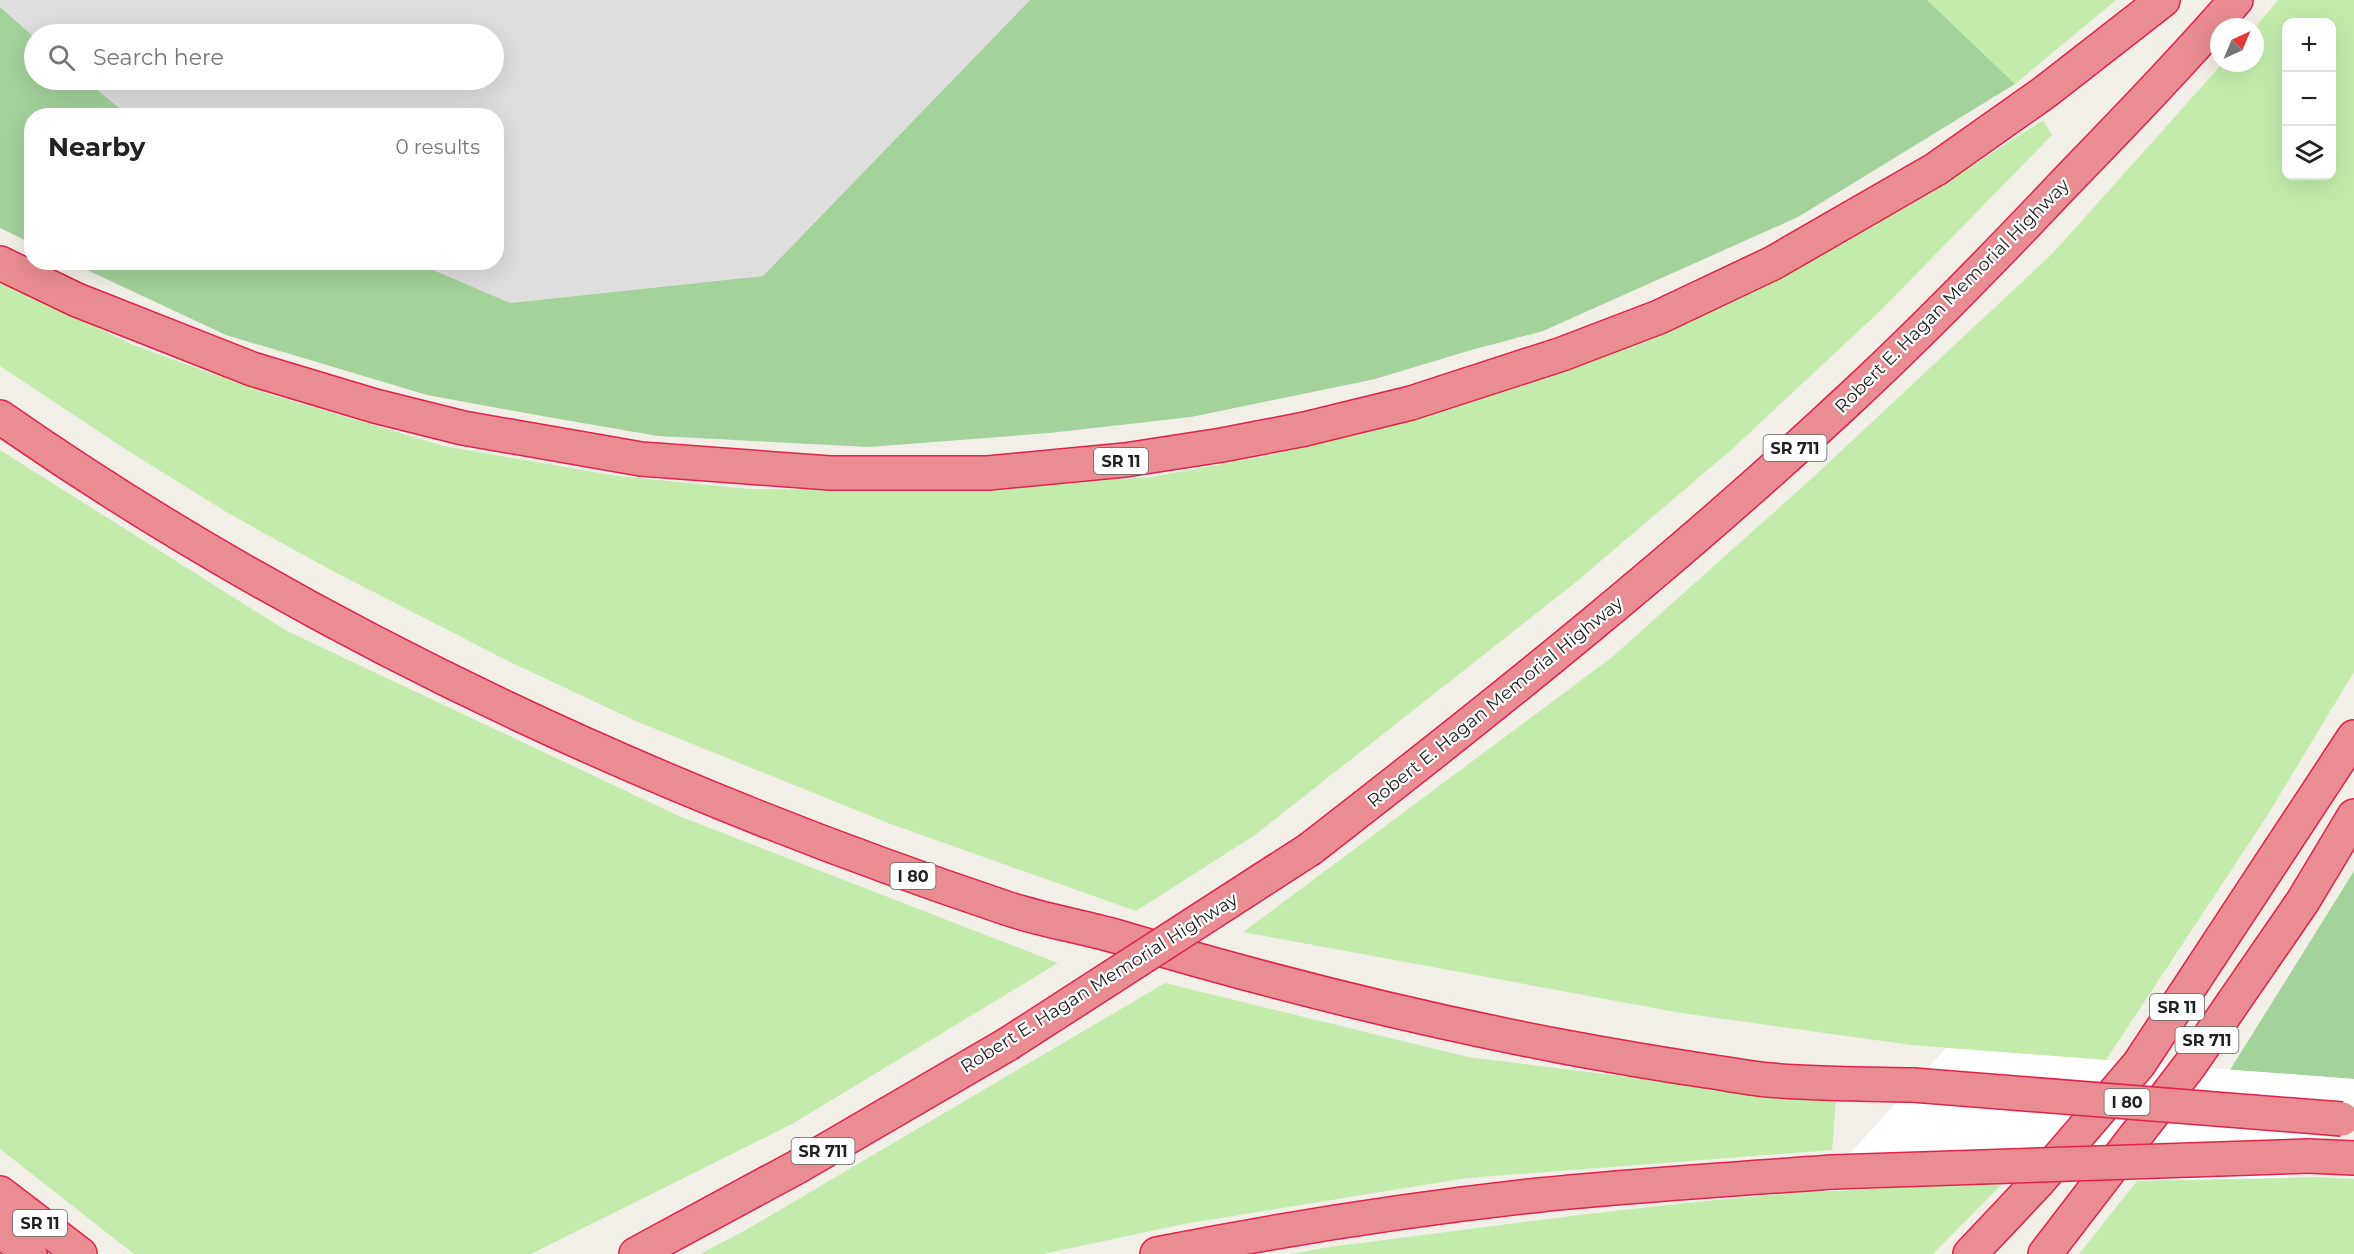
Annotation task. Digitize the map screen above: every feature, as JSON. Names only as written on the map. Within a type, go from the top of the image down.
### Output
[{"type":"highway","name":"SR 11","points":[[0,263],[77,300],[252,369],[441,423],[563,446],[641,459],[830,473],[988,473],[1125,460],[1222,446],[1305,429],[1411,403],[1562,354],[1659,317],[1773,263],[1936,169],[2045,92],[2163,0]]},
{"type":"highway","name":"Robert E. Hagan Memorial Highway","points":[[636,1254],[797,1167],[1008,1044],[1310,849],[1489,708],[1631,592],[1854,395],[1981,271],[2185,59],[2236,0]]},
{"type":"highway","name":"I 80","points":[[0,417],[65,462],[189,540],[310,608],[448,680],[576,741],[713,801],[852,854],[1002,907],[1084,927],[1219,967],[1343,999],[1492,1033],[1629,1059],[1768,1080],[1913,1085],[2348,1119]]},
{"type":"highway","name":"SR 11","points":[[1970,1254],[2037,1183],[2139,1064],[2354,737]]},
{"type":"highway","name":"SR 711","points":[[2045,1254],[2190,1065],[2303,901],[2354,816]]},
{"type":"highway","points":[[1157,1254],[1389,1214],[1527,1197],[1677,1183],[1833,1172],[2307,1156],[2354,1158]]},
{"type":"highway","name":"SR 11","points":[[0,1193],[80,1254]]},
{"type":"highway","points":[[0,1230],[30,1254]]},
{"type":"shaded area","points":[[0,0],[1030,0],[763,276],[510,303],[433,270],[504,270],[504,108],[119,108],[97,90],[504,90],[504,24],[24,24],[24,28],[0,7]]},
{"type":"green space","points":[[1030,0],[1927,0],[2015,84],[1798,217],[1543,331],[1375,379],[1191,417],[1049,433],[869,447],[658,436],[427,395],[226,335],[87,270],[433,270],[510,303],[763,276]]},
{"type":"green space","points":[[1927,0],[2116,0],[2015,84]]},
{"type":"green space","points":[[2278,0],[2354,0],[2354,672],[2267,816],[2106,1060],[1911,1045],[1681,1013],[1243,932],[1611,658],[1810,480],[2053,253],[2215,72],[2264,72],[2263,18]]},
{"type":"green space","points":[[0,7],[24,28],[24,90],[97,90],[119,108],[24,108],[24,240],[0,228]]},
{"type":"green space","points":[[2043,120],[2052,135],[1881,310],[1731,450],[1576,582],[1255,835],[1136,911],[888,823],[638,722],[506,660],[329,569],[228,513],[122,447],[0,366],[0,281],[133,345],[269,394],[444,446],[617,476],[750,489],[943,491],[1151,477],[1271,455],[1424,417],[1552,376],[1676,326],[1781,277],[1928,195]]},
{"type":"green space","points":[[0,450],[287,631],[679,816],[1058,963],[792,1124],[531,1254],[134,1254],[0,1149]]},
{"type":"green space","points":[[2354,871],[2354,1079],[2230,1070]]},
{"type":"green space","points":[[1165,983],[1468,1057],[1796,1098],[1836,1100],[1832,1150],[1467,1178],[1184,1224],[1043,1254],[700,1254],[744,1231]]},
{"type":"green space","points":[[2315,1177],[2354,1179],[2354,1254],[2079,1254],[2137,1181]]},
{"type":"green space","points":[[2003,1183],[1933,1254],[1292,1254],[1329,1247],[1665,1205],[1834,1190]]},
{"type":"pier","points":[[1946,1048],[2354,1079],[2354,1105],[2287,1178],[1986,1183],[1815,1192]]}]
